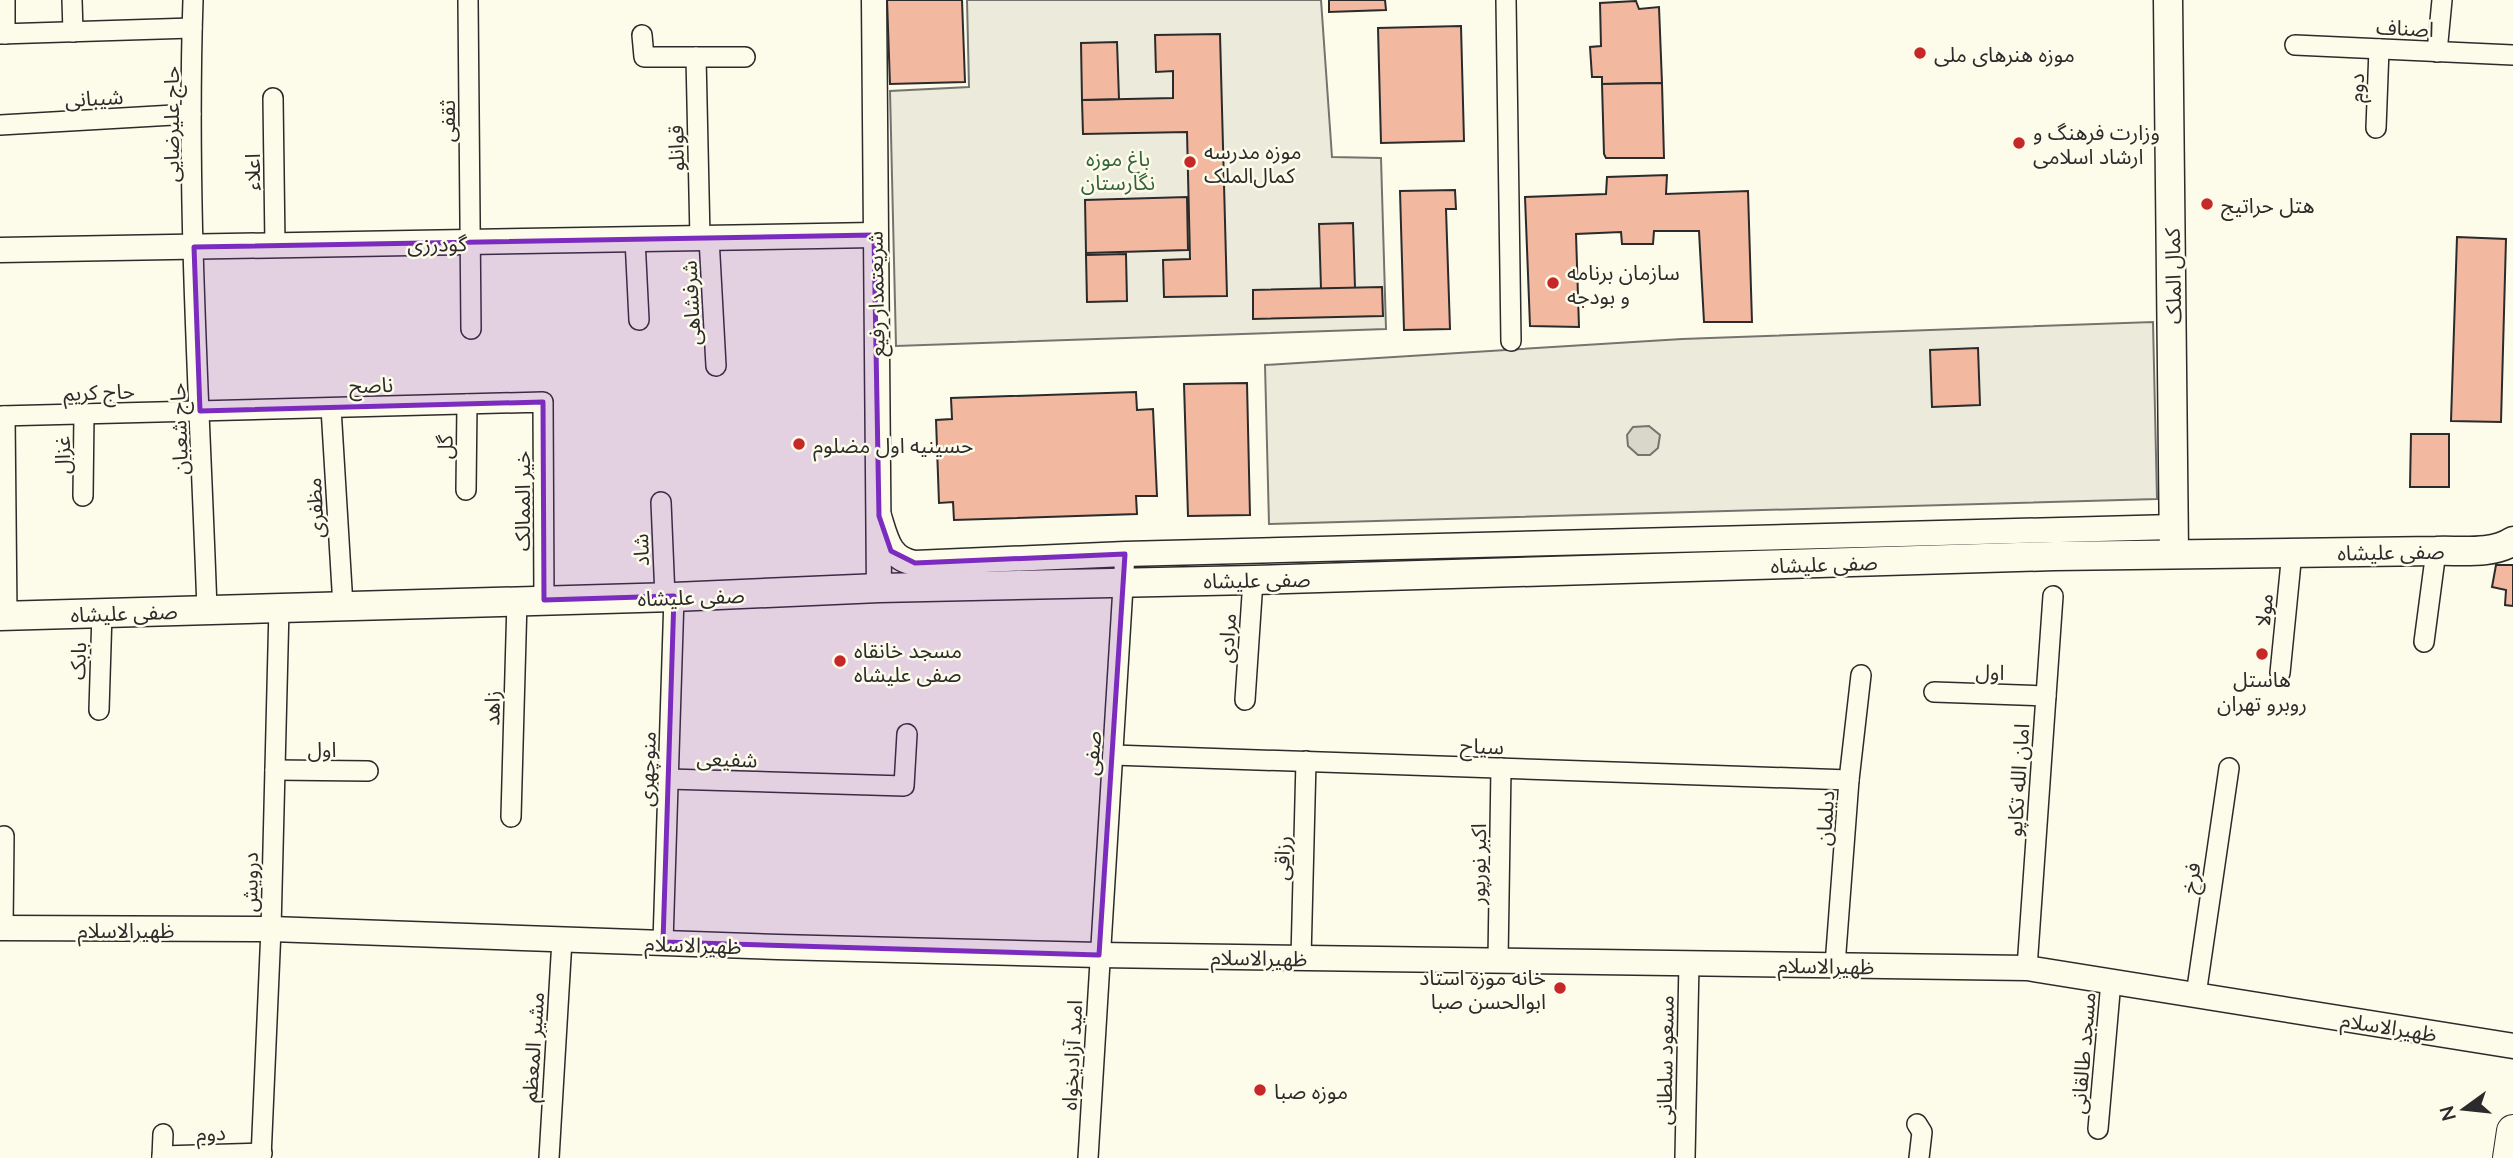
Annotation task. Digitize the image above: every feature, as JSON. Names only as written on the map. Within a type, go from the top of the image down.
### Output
[{"type":"main road","name":"کمال الملک","points":[[2168,0],[2174,540]]},
{"type":"main road","name":"صفی علیشاه","points":[[4,616],[670,597],[878,588],[1124,568],[1253,580],[2174,540],[2292,552],[2491,549],[2506,546],[2513,541]]},
{"type":"main road","points":[[2509,1158],[2513,1131]]},
{"type":"street","points":[[5,0],[3,34],[192,28]]},
{"type":"street","points":[[72,0],[74,32]]},
{"type":"street","name":"حاج علیرضایی","points":[[193,0],[191,114],[194,247]]},
{"type":"street","name":"ثقفی","points":[[468,0],[471,329]]},
{"type":"street","name":"شریعتمدار رفیع","points":[[874,0],[878,588]]},
{"type":"street","points":[[1506,0],[1511,341]]},
{"type":"street","points":[[2437,51],[2442,0]]},
{"type":"street","points":[[642,35],[644,57],[745,57]]},
{"type":"street","name":"اصناف","points":[[2295,45],[2513,55]]},
{"type":"street","name":"دوم","points":[[2376,128],[2379,49]]},
{"type":"street","name":"قوانلو","points":[[696,57],[704,238]]},
{"type":"street","name":"اعلاء","points":[[274,99],[275,246]]},
{"type":"street","name":"شیبانی","points":[[0,125],[191,114]]},
{"type":"street","name":"گودرزی","points":[[0,250],[874,235]]},
{"type":"street","name":"شرفشاهی","points":[[704,238],[716,366]]},
{"type":"street","points":[[635,239],[639,320]]},
{"type":"street","name":"حاج شعبان","points":[[194,247],[207,610]]},
{"type":"street","name":"ناصح","points":[[200,411],[543,402]]},
{"type":"street","name":"خیر الممالک","points":[[531,601],[543,402]]},
{"type":"street","name":"گل","points":[[466,490],[467,404]]},
{"type":"street","name":"مظفری","points":[[331,408],[343,606]]},
{"type":"street","name":"حاج کریم","points":[[2,416],[200,411]]},
{"type":"street","name":"غزال","points":[[83,496],[84,414]]},
{"type":"street","points":[[2,416],[4,616]]},
{"type":"street","name":"شاد","points":[[661,502],[670,597]]},
{"type":"street","name":"صفی علیشاه","points":[[879,516],[891,551],[901,560],[915,563],[1124,568],[2174,540]]},
{"type":"street","points":[[2424,642],[2435,551]]},
{"type":"street","name":"مولا","points":[[2280,673],[2292,552]]},
{"type":"street","name":"صفی","points":[[1099,955],[1124,568]]},
{"type":"street","name":"مرادی","points":[[1245,700],[1253,580]]},
{"type":"street","name":"امان الله تکاپو","points":[[2027,968],[2053,596]]},
{"type":"street","name":"منوچهری","points":[[663,942],[670,597]]},
{"type":"street","name":"زاهد","points":[[511,817],[531,601]]},
{"type":"street","name":"درویش","points":[[262,1155],[279,608]]},
{"type":"street","name":"بابک","points":[[99,710],[102,613]]},
{"type":"street","name":"دیلمان","points":[[1835,965],[1849,780],[1861,675]]},
{"type":"street","name":"اول","points":[[1934,692],[2046,696]]},
{"type":"street","name":"شفیعی","points":[[668,779],[904,786],[907,734]]},
{"type":"street","name":"سیاح","points":[[1114,755],[1849,780]]},
{"type":"street","name":"رزاقی","points":[[1301,958],[1306,761]]},
{"type":"street","name":"اکبر نورپور","points":[[1498,960],[1501,768]]},
{"type":"street","name":"فرخ","points":[[2196,995],[2229,768]]},
{"type":"street","name":"اول","points":[[275,770],[368,771]]},
{"type":"street","points":[[1,928],[4,836]]},
{"type":"street","name":"ظهیرالاسلام","points":[[1,928],[271,929],[1099,955],[2027,968],[2513,1046]]},
{"type":"street","name":"مشیر المعظم","points":[[549,1158],[562,940]]},
{"type":"street","name":"امید آزادیخواه","points":[[1088,1158],[1099,955]]},
{"type":"street","name":"مسعود سلطانی","points":[[1685,1158],[1689,962]]},
{"type":"street","name":"مسجد طالقانی","points":[[2098,1129],[2111,981]]},
{"type":"street","points":[[1917,1124],[1922,1132],[1919,1158]]},
{"type":"street","points":[[162,1157],[163,1134]]},
{"type":"street","name":"دوم","points":[[162,1157],[262,1155]]},
{"type":"highlighted area","points":[[874,235],[879,516],[891,551],[915,563],[1125,554],[1099,955],[663,942],[674,596],[544,600],[543,402],[200,411],[194,247]]},
{"type":"green space","name":"باغ موزه نگارستان","points":[[967,0],[1321,0],[1332,157],[1381,158],[1386,329],[896,346],[890,91],[969,87]]},
{"type":"green space","points":[[2153,322],[2157,499],[1269,524],[1265,365],[1682,339]]},
{"type":"shaded area","points":[[1649,426],[1660,435],[1658,448],[1650,455],[1638,455],[1628,446],[1627,435],[1633,427]]},
{"type":"building","points":[[887,0],[962,0],[965,82],[890,84]]},
{"type":"building","points":[[1329,0],[1385,0],[1386,10],[1329,12]]},
{"type":"building","points":[[1636,1],[1639,9],[1659,7],[1662,83],[1602,84],[1602,77],[1592,77],[1590,47],[1601,46],[1600,3]]},
{"type":"building","points":[[1461,26],[1464,141],[1381,143],[1378,28]]},
{"type":"building","points":[[1220,34],[1227,296],[1164,297],[1163,260],[1190,259],[1187,132],[1083,134],[1082,100],[1173,98],[1173,71],[1156,72],[1155,35]]},
{"type":"building","points":[[1117,42],[1119,99],[1082,100],[1081,43]]},
{"type":"building","points":[[1662,83],[1664,158],[1606,158],[1602,84]]},
{"type":"building","name":"سازمان برنامه و بودجه","points":[[1667,175],[1666,194],[1748,191],[1752,322],[1704,322],[1699,231],[1654,231],[1653,244],[1622,244],[1621,232],[1576,234],[1579,327],[1530,326],[1525,197],[1606,194],[1607,177]]},
{"type":"building","points":[[1455,190],[1456,209],[1446,209],[1450,329],[1404,330],[1400,191]]},
{"type":"building","points":[[1187,197],[1188,250],[1086,253],[1085,200]]},
{"type":"building","points":[[1353,223],[1355,288],[1321,289],[1319,224]]},
{"type":"building","points":[[2457,237],[2506,239],[2501,422],[2451,421]]},
{"type":"building","points":[[1126,254],[1127,301],[1087,302],[1086,255]]},
{"type":"building","points":[[1382,287],[1383,316],[1253,319],[1253,290]]},
{"type":"building","points":[[1978,348],[1980,405],[1932,407],[1930,350]]},
{"type":"building","points":[[1247,383],[1250,515],[1188,516],[1184,384]]},
{"type":"building","points":[[1136,392],[1137,410],[1153,409],[1157,496],[1136,496],[1137,514],[954,520],[953,502],[939,503],[936,420],[952,419],[951,398]]},
{"type":"building","points":[[2411,434],[2449,434],[2449,487],[2410,487]]},
{"type":"building","points":[[2496,565],[2513,565],[2513,606],[2505,605],[2506,590],[2492,587]]},
{"type":"place","name":"موزه هنرهای ملی","points":[[1920,53]]},
{"type":"place","name":"وزارت فرهنگ و ارشاد اسلامی","points":[[2019,143]]},
{"type":"place","name":"موزه مدرسه کمال‌الملک","points":[[1190,162]]},
{"type":"place","name":"هتل حراتیج","points":[[2207,204]]},
{"type":"place","name":"سازمان برنامه و بودجه","points":[[1553,283]]},
{"type":"place","name":"حسینیه اول مضلوم","points":[[799,444]]},
{"type":"place","name":"هاستل روبرو تهران","points":[[2262,654]]},
{"type":"place","name":"مسجد خانقاه صفی علیشاه","points":[[840,661]]},
{"type":"place","name":"خانه موزه استاد ابوالحسن صبا","points":[[1560,988]]},
{"type":"place","name":"موزه صبا","points":[[1260,1090]]}]
